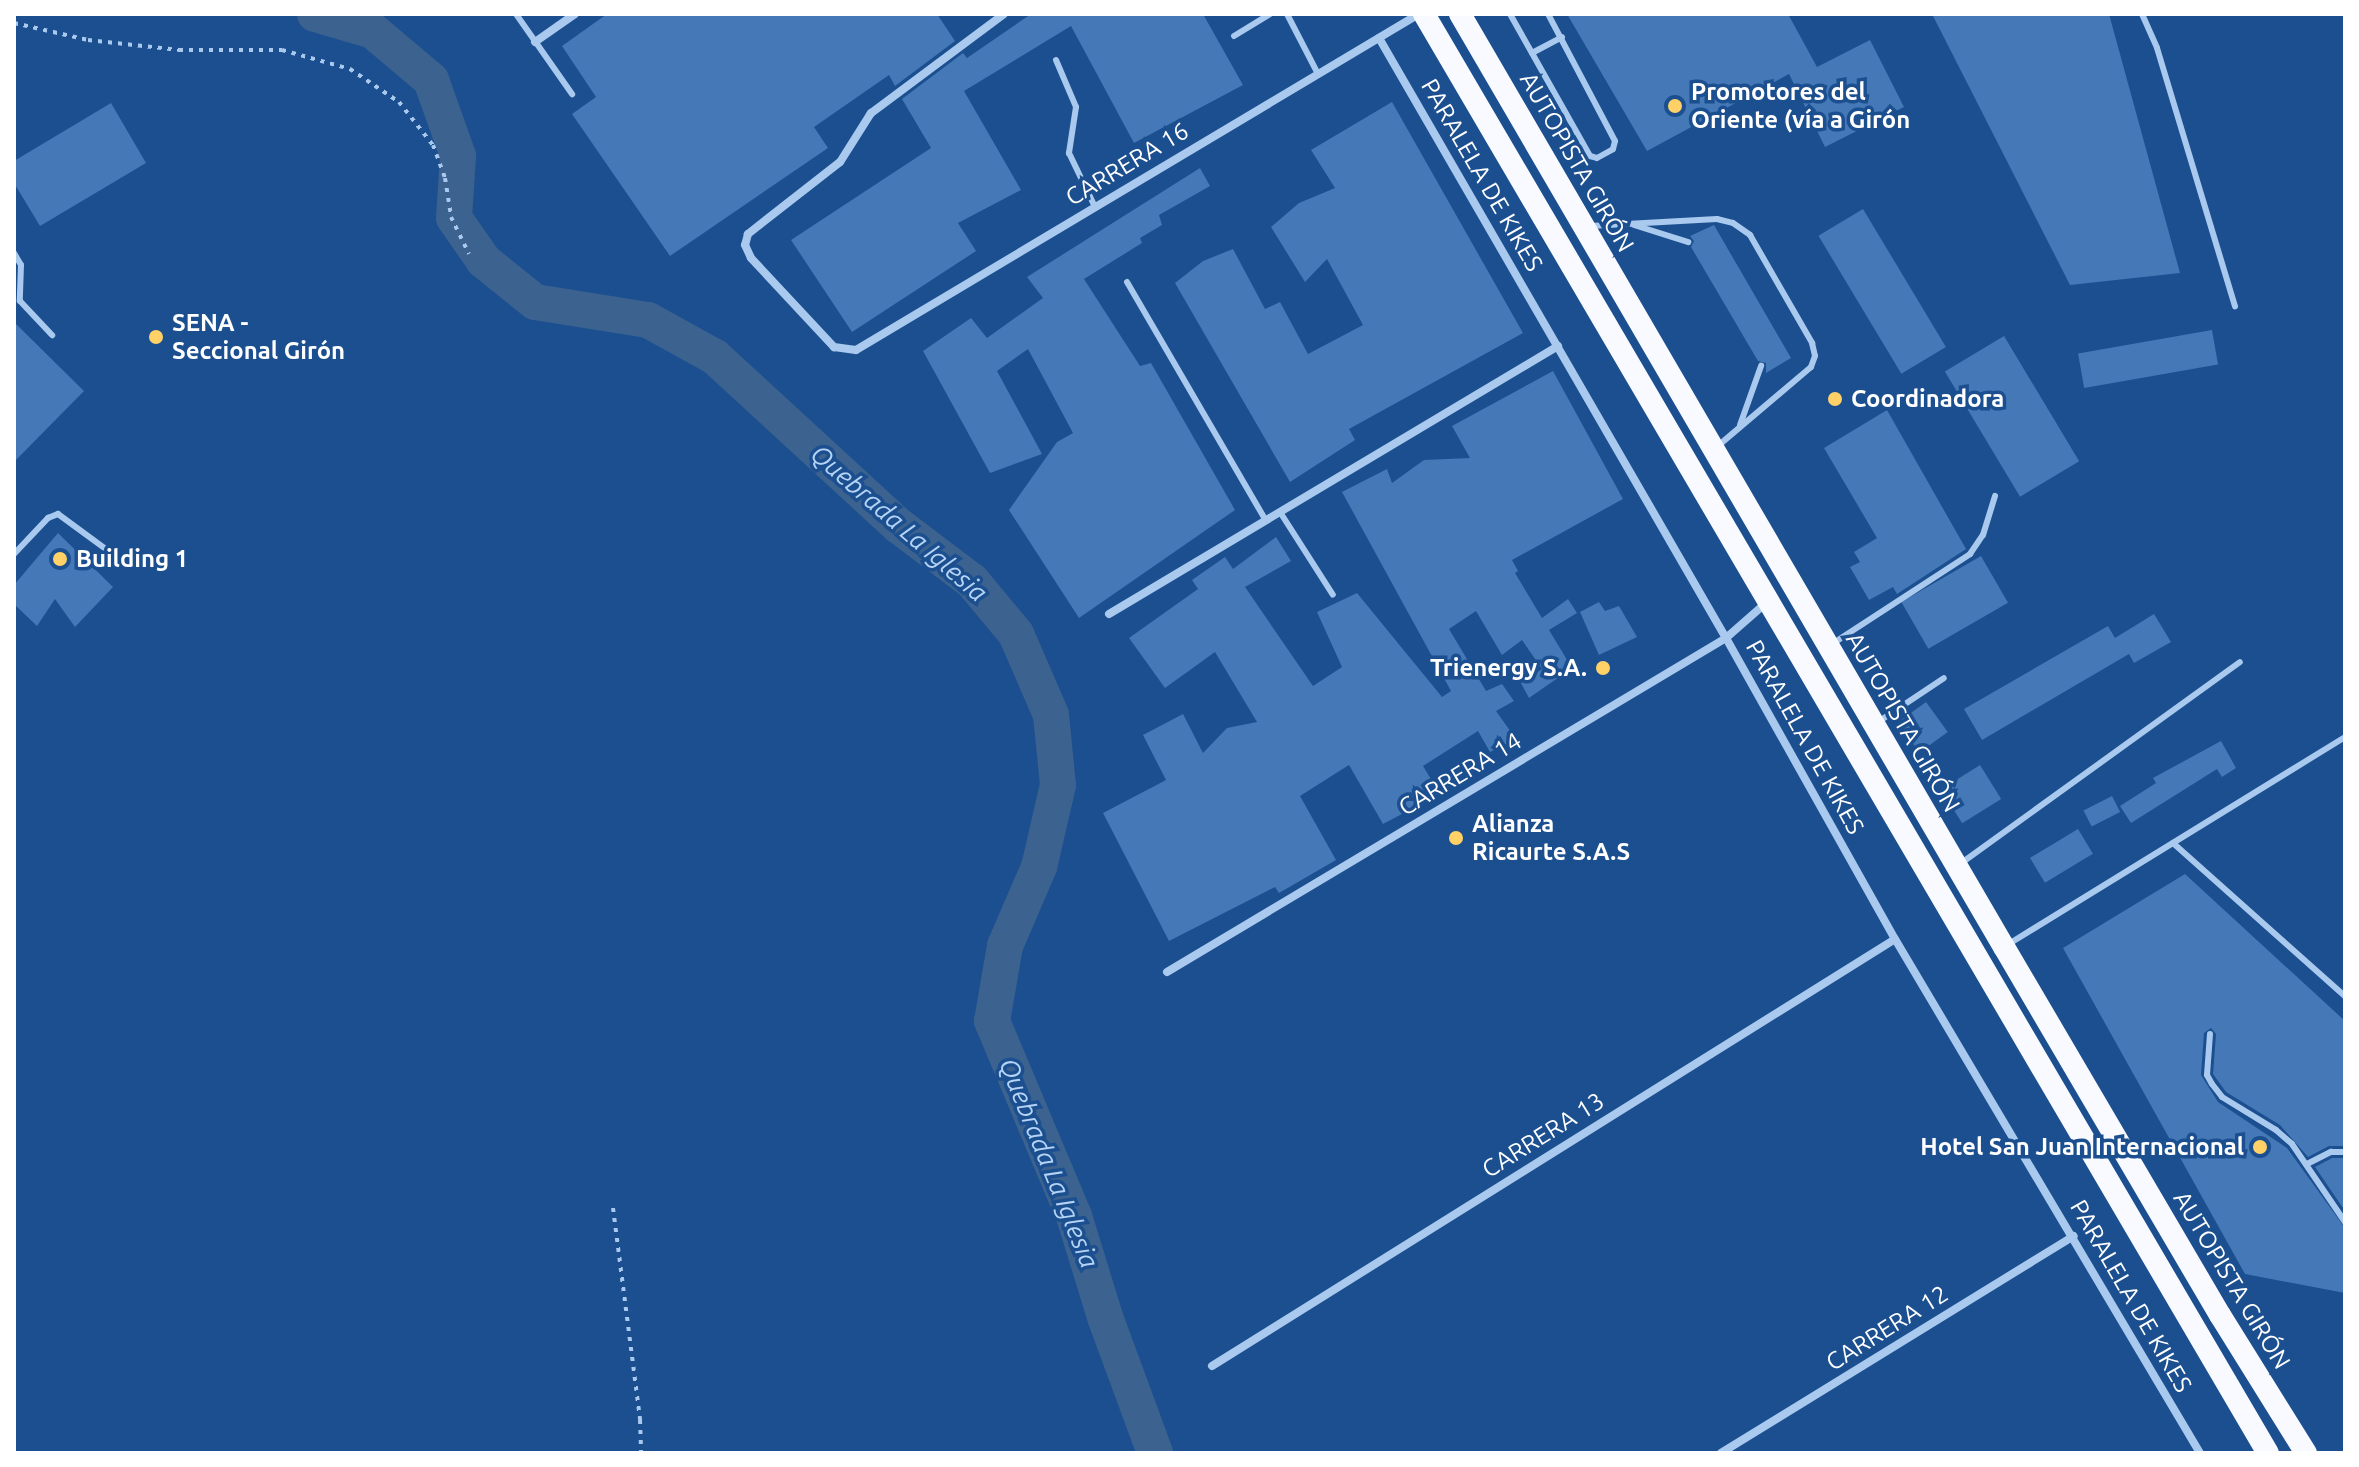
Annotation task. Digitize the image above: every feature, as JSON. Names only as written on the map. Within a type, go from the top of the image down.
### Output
[{"type":"highway","points":[[1422,14],[2268,1453]]},
{"type":"highway","name":"AUTOPISTA GIRÓN","points":[[1460,14],[2220,1315],[2306,1453]]},
{"type":"street","points":[[535,42],[575,14]]},
{"type":"street","name":"CARRERA 16","points":[[1004,14],[871,113],[840,162],[748,234],[745,245],[751,258],[834,347],[856,350],[1422,14]]},
{"type":"street","name":"PARALELA DE KIKES","points":[[1379,38],[1726,638],[1895,939],[2200,1453]]},
{"type":"street","points":[[1109,614],[1558,346]]},
{"type":"street","name":"CARRERA 14","points":[[1167,972],[1726,638],[1768,601]]},
{"type":"street","name":"CARRERA 13","points":[[1212,1366],[1895,939]]},
{"type":"street","name":"CARRERA 12","points":[[1721,1453],[2074,1236]]},
{"type":"lane","points":[[516,14],[572,94]]},
{"type":"lane","points":[[1234,36],[1270,14]]},
{"type":"lane","points":[[1287,14],[1318,74]]},
{"type":"lane","points":[[1510,14],[1590,156],[1605,154],[1613,149],[1615,141],[1548,14]]},
{"type":"lane","points":[[2142,14],[2157,48],[2235,307]]},
{"type":"lane","points":[[1532,53],[1562,37]]},
{"type":"lane","points":[[1056,60],[1076,107],[1069,153],[1095,207]]},
{"type":"lane","points":[[1584,226],[1717,219],[1733,223],[1750,235],[1812,343],[1815,356],[1811,367],[1715,449]]},
{"type":"lane","points":[[1628,224],[1688,242]]},
{"type":"lane","points":[[14,253],[21,265],[20,301],[52,335]]},
{"type":"lane","points":[[1127,282],[1266,521]]},
{"type":"lane","points":[[1739,428],[1761,366]]},
{"type":"lane","points":[[1829,646],[1970,554],[1983,535],[1995,496]]},
{"type":"lane","points":[[1280,512],[1333,595]]},
{"type":"lane","points":[[14,554],[48,518],[58,514],[65,516],[110,552]]},
{"type":"lane","points":[[1957,866],[2240,662]]},
{"type":"lane","points":[[1875,725],[1944,678]]},
{"type":"lane","points":[[2004,947],[2345,737]]},
{"type":"lane","points":[[2173,843],[2345,996]]},
{"type":"lane","points":[[2210,1034],[2207,1075],[2212,1084],[2222,1097],[2276,1130],[2307,1164],[2345,1222]]},
{"type":"lane","points":[[2307,1164],[2331,1152],[2345,1152]]},
{"type":"path","points":[[14,23],[88,40],[179,50],[282,50],[350,69],[399,102],[433,145],[445,178],[451,217],[469,254]]},
{"type":"path","points":[[613,1208],[640,1420],[641,1453]]},
{"type":"building","points":[[607,14],[937,14],[955,41],[895,86],[889,75],[814,127],[828,148],[670,256],[572,114],[596,97],[562,46]]},
{"type":"building","points":[[1031,14],[1203,14],[1243,85],[1134,143],[1071,26],[964,91],[1021,190],[958,223],[976,251],[852,332],[791,240],[931,148],[902,99],[963,53],[967,58]]},
{"type":"building","name":"Promotores del Oriente (vía a Girón","points":[[1567,14],[1788,14],[1817,67],[1870,40],[1904,107],[1825,147],[1789,74],[1647,151]]},
{"type":"building","points":[[1932,14],[2109,14],[2180,273],[2070,285]]},
{"type":"building","points":[[1392,102],[1523,333],[1349,429],[1355,440],[1290,482],[1175,283],[1203,261],[1233,249],[1265,309],[1280,302],[1308,354],[1363,325],[1327,259],[1305,282],[1271,227],[1299,203],[1335,188],[1311,150]]},
{"type":"building","points":[[111,103],[146,163],[40,226],[14,183],[14,161]]},
{"type":"building","points":[[1200,168],[1210,186],[1159,215],[1162,225],[1140,238],[1142,243],[1084,279],[1140,366],[1151,363],[1235,510],[1079,618],[1009,510],[1057,442],[1073,433],[1028,349],[997,371],[1042,454],[990,473],[923,351],[971,318],[987,338],[1043,298],[1027,277]]},
{"type":"building","points":[[1863,209],[1946,347],[1901,374],[1818,236]]},
{"type":"building","points":[[1714,225],[1791,358],[1766,373],[1766,363],[1758,361],[1691,247],[1694,241],[1690,236]]},
{"type":"building","points":[[14,322],[84,391],[14,462]]},
{"type":"building","points":[[2212,330],[2218,364],[2084,388],[2078,354]]},
{"type":"building","points":[[2004,336],[2079,461],[2020,497],[1945,372]]},
{"type":"building","points":[[1553,371],[1623,499],[1512,560],[1518,571],[1515,573],[1542,618],[1568,599],[1577,613],[1549,630],[1572,668],[1529,698],[1521,683],[1542,669],[1522,640],[1502,655],[1476,611],[1449,629],[1486,691],[1502,684],[1514,701],[1496,711],[1516,739],[1490,752],[1478,731],[1423,766],[1440,794],[1383,824],[1349,765],[1300,796],[1336,860],[1279,893],[1275,887],[1169,941],[1103,813],[1166,780],[1143,735],[1183,714],[1203,753],[1227,728],[1257,722],[1215,652],[1165,688],[1129,638],[1198,589],[1192,580],[1225,557],[1233,569],[1276,537],[1291,561],[1245,587],[1313,686],[1342,667],[1317,612],[1357,593],[1442,697],[1451,691],[1342,492],[1387,469],[1392,483],[1424,460],[1470,458],[1452,426]]},
{"type":"building","points":[[1887,410],[1966,549],[1897,594],[1893,587],[1869,600],[1850,567],[1860,562],[1854,552],[1877,538],[1824,448]]},
{"type":"building","name":"Building 1","points":[[58,533],[113,587],[75,627],[55,599],[37,626],[14,604],[14,585]]},
{"type":"building","points":[[1981,556],[2008,603],[1928,649],[1901,602]]},
{"type":"building","points":[[1599,602],[1605,611],[1619,606],[1637,637],[1599,655],[1580,612]]},
{"type":"building","points":[[2154,614],[2171,642],[2134,663],[2129,654],[1982,740],[1964,709],[2108,626],[2115,638]]},
{"type":"building","points":[[1926,702],[1948,732],[1919,753],[1898,723]]},
{"type":"building","points":[[2221,741],[2236,768],[2222,777],[2217,769],[2131,823],[2120,806],[2156,783],[2153,778]]},
{"type":"building","points":[[1980,765],[2001,799],[1962,823],[1941,789]]},
{"type":"building","points":[[2112,796],[2120,812],[2092,827],[2083,811]]},
{"type":"building","points":[[2078,829],[2093,854],[2045,883],[2030,858]]},
{"type":"building","name":"Hotel San Juan Internacional","points":[[2185,874],[2345,1021],[2345,1146],[2329,1146],[2308,1157],[2280,1125],[2226,1092],[2213,1074],[2216,1034],[2211,1028],[2204,1033],[2201,1075],[2218,1102],[2287,1148],[2345,1228],[2345,1293],[2245,1274],[2063,948]]},
{"type":"building","points":[[2332,1158],[2345,1158],[2345,1211],[2315,1167]]},
{"type":"waterway","name":"Quebrada La Iglesia","points":[[315,14],[373,31],[431,80],[458,156],[454,218],[484,261],[535,302],[648,320],[715,357],[899,526],[972,581],[1016,634],[1051,715],[1058,785],[1039,867],[1005,946],[992,1021],[1074,1216],[1105,1317],[1155,1453]]},
{"type":"place","name":"Promotores del Oriente (vía a Girón","points":[[1675,106]]},
{"type":"place","name":"SENA - Seccional Girón","points":[[156,337]]},
{"type":"place","name":"Coordinadora","points":[[1835,399]]},
{"type":"place","name":"Building 1","points":[[60,559]]},
{"type":"place","name":"Trienergy S.A.","points":[[1603,668]]},
{"type":"place","name":"Alianza Ricaurte S.A.S","points":[[1456,838]]},
{"type":"place","name":"Hotel San Juan Internacional","points":[[2260,1147]]}]
